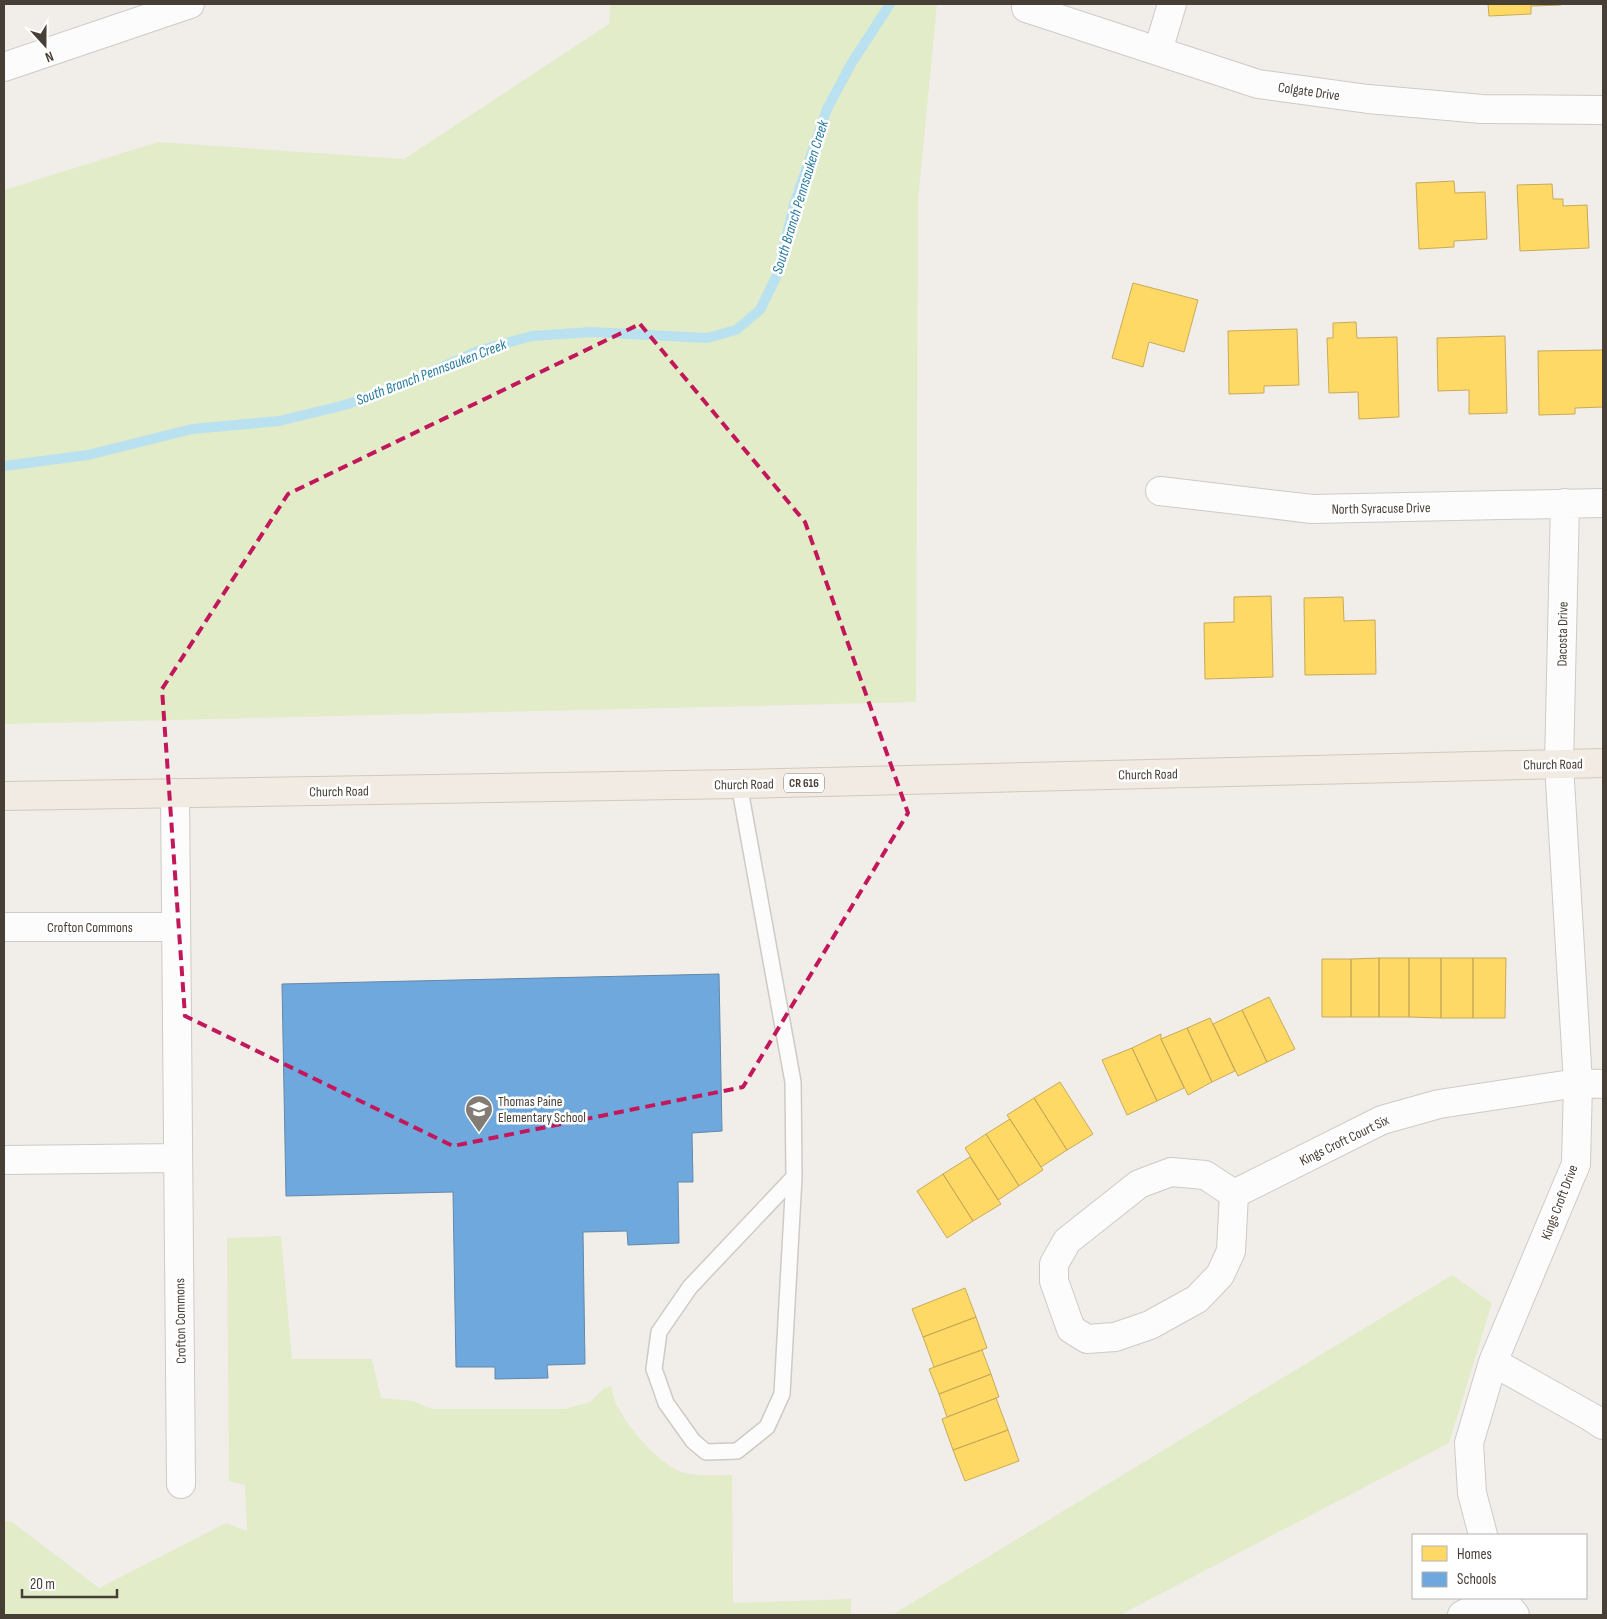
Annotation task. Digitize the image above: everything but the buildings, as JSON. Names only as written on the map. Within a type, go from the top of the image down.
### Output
[{"type":"main road","name":"Church Road","points":[[4,796],[739,784],[1603,763]]},
{"type":"street","points":[[4,67],[190,4]]},
{"type":"street","points":[[1158,51],[1172,4]]},
{"type":"street","name":"Colgate Drive","points":[[1026,8],[1258,84],[1368,99],[1482,109],[1603,110]]},
{"type":"street","name":"North Syracuse Drive","points":[[1160,491],[1312,509],[1603,503]]},
{"type":"street","name":"Dacosta Drive","points":[[1559,764],[1564,503]]},
{"type":"street","name":"Kings Croft Drive","points":[[1483,1534],[1472,1493],[1469,1443],[1493,1362],[1576,1164],[1590,1084],[1559,764]]},
{"type":"street","name":"Crofton Commons","points":[[175,793],[181,1484]]},
{"type":"street","name":"Crofton Commons","points":[[4,927],[176,927]]},
{"type":"street","name":"Kings Croft Court Six","points":[[1234,1194],[1382,1120],[1439,1104],[1590,1084]]},
{"type":"street","points":[[4,1160],[178,1158]]},
{"type":"street","points":[[1171,1172],[1205,1175],[1234,1194],[1231,1251],[1220,1275],[1197,1299],[1150,1325],[1115,1336],[1087,1339],[1071,1328],[1054,1281],[1054,1264],[1067,1241],[1139,1184],[1171,1172]]},
{"type":"street","points":[[1493,1362],[1603,1425]]},
{"type":"street","points":[[1462,1615],[1492,1599]]},
{"type":"street","points":[[1502,1599],[1515,1615]]},
{"type":"lane","points":[[739,784],[793,1082],[794,1177],[782,1394],[768,1427],[737,1451],[706,1452],[693,1441],[666,1403],[654,1369],[659,1332],[690,1287],[794,1177]]},
{"type":"highlighted area","points":[[640,324],[805,522],[908,813],[743,1087],[453,1146],[185,1016],[162,689],[288,494]]},
{"type":"green space","points":[[610,4],[937,4],[918,201],[916,702],[4,724],[4,190],[158,142],[404,159],[609,24]]},
{"type":"green space","points":[[281,1236],[292,1359],[372,1359],[381,1398],[413,1401],[432,1409],[565,1409],[590,1402],[603,1389],[611,1386],[615,1402],[625,1419],[662,1461],[685,1473],[732,1475],[733,1603],[851,1599],[851,1615],[4,1615],[4,1521],[12,1522],[99,1588],[226,1523],[247,1531],[245,1485],[229,1481],[227,1238]]},
{"type":"green space","points":[[1452,1275],[1492,1303],[1449,1443],[1120,1615],[892,1615]]},
{"type":"waterway","name":"South Branch Pennsauken Creek","points":[[4,466],[88,455],[192,429],[279,421],[341,406],[411,381],[480,350],[532,336],[591,332],[707,338],[736,330],[760,310],[777,275],[794,205],[827,109],[851,64],[890,4]]},
{"type":"place","name":"Thomas Paine Elementary School","points":[[479,1133]]}]
